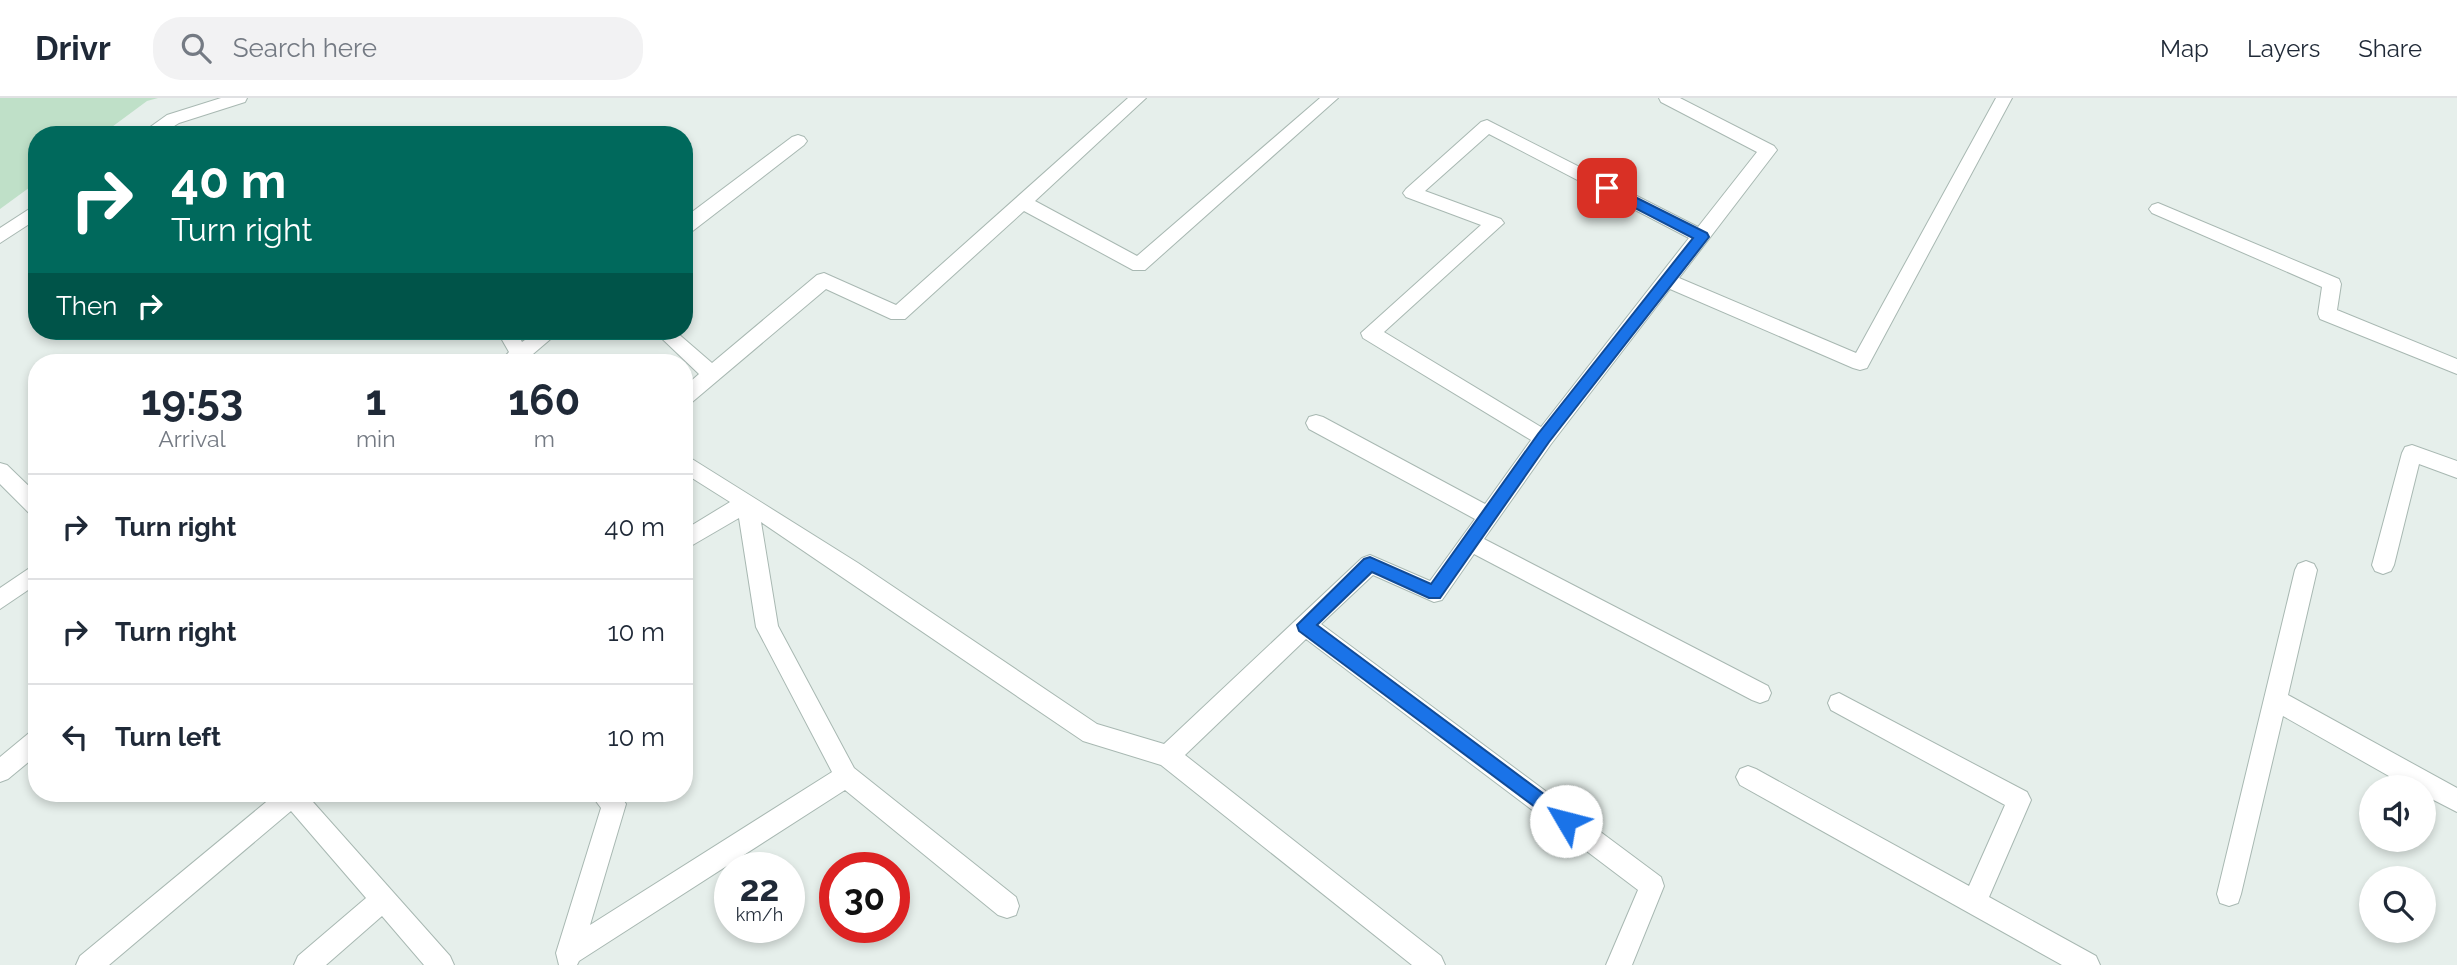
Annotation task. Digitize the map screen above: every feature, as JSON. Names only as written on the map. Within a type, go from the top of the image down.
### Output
[{"type":"street","points":[[162,126],[173,119],[239,98]]},
{"type":"street","points":[[693,390],[824,280],[898,314],[1138,98]]},
{"type":"street","points":[[1022,202],[1139,265],[1330,98]]},
{"type":"street","points":[[1168,755],[1370,564],[1434,593],[1544,438],[1768,149],[1667,98]]},
{"type":"street","points":[[1668,281],[1860,363],[2004,98]]},
{"type":"street","points":[[1544,438],[1370,333],[1495,223],[1412,192],[1487,126],[1702,237]]},
{"type":"street","points":[[693,221],[798,141]]},
{"type":"street","points":[[2158,209],[2332,284],[2327,314],[2457,367]]},
{"type":"street","points":[[0,237],[28,217]]},
{"type":"street","points":[[526,354],[541,340]]},
{"type":"street","points":[[673,340],[689,354]]},
{"type":"street","points":[[693,357],[712,374]]},
{"type":"street","points":[[1315,423],[1489,516]]},
{"type":"street","points":[[2383,565],[2412,453],[2457,470]]},
{"type":"street","points":[[693,467],[850,569],[1090,733],[1168,755],[1432,965]]},
{"type":"street","points":[[0,471],[28,499]]},
{"type":"street","points":[[693,535],[747,502]]},
{"type":"street","points":[[747,502],[766,627],[846,776],[1007,906]]},
{"type":"street","points":[[1471,542],[1760,693]]},
{"type":"street","points":[[2229,894],[2306,570]]},
{"type":"street","points":[[0,600],[28,579]]},
{"type":"street","points":[[1305,625],[1653,886],[1619,965]]},
{"type":"street","points":[[2275,700],[2457,800]]},
{"type":"street","points":[[1839,703],[2020,800],[1974,903]]},
{"type":"street","points":[[0,771],[28,748]]},
{"type":"street","points":[[568,959],[846,776]]},
{"type":"street","points":[[1748,777],[2087,965]]},
{"type":"street","points":[[89,965],[282,802]]},
{"type":"street","points":[[298,802],[441,965]]},
{"type":"street","points":[[568,959],[613,802]]},
{"type":"street","points":[[307,965],[383,899]]},
{"type":"green space","points":[[0,98],[158,98],[147,101],[113,126],[28,126],[28,189],[0,209]]},
{"type":"route","points":[[1566,821],[1305,625],[1370,564],[1434,593],[1544,438],[1702,237],[1607,188]]}]
